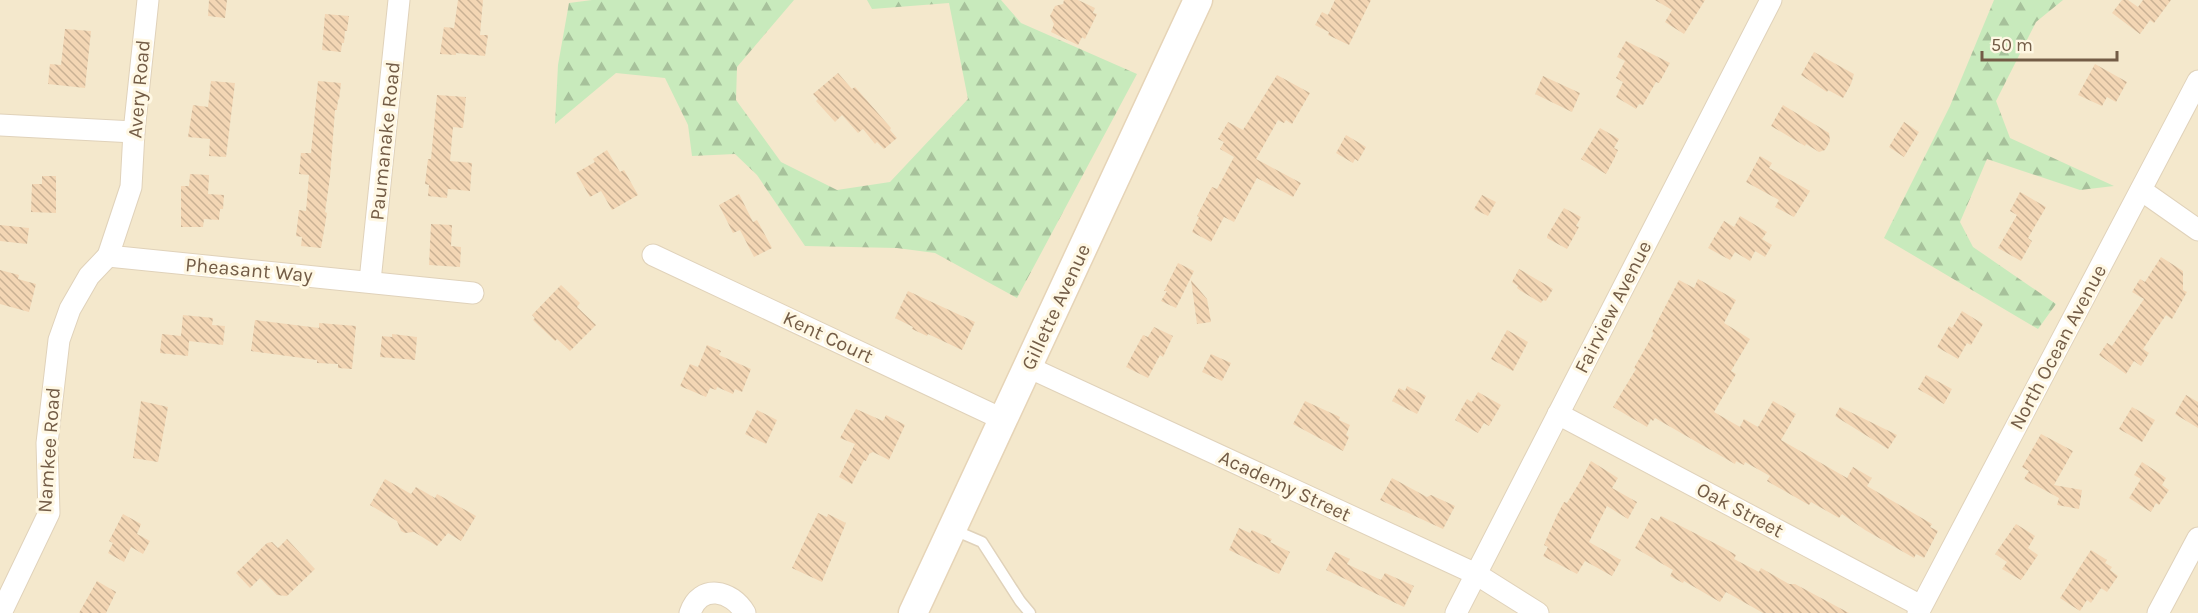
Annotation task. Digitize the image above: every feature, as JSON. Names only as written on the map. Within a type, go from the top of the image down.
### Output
[{"type":"street","name":"Avery Road","points":[[108,256],[131,187],[134,132],[148,0]]},
{"type":"street","name":"Paumanake Road","points":[[370,281],[399,0]]},
{"type":"street","name":"Gillette Avenue","points":[[913,613],[1198,0]]},
{"type":"street","name":"Fairview Avenue","points":[[1456,613],[1771,0]]},
{"type":"street","name":"North Ocean Avenue","points":[[1920,610],[2198,81]]},
{"type":"street","points":[[0,125],[134,132]]},
{"type":"street","points":[[2141,190],[2198,230]]},
{"type":"street","name":"Kent Court","points":[[653,255],[1002,419]]},
{"type":"street","name":"Pheasant Way","points":[[108,256],[472,293]]},
{"type":"street","name":"Namkee Road","points":[[1,613],[49,513],[47,443],[59,340],[70,309],[89,276],[108,256]]},
{"type":"street","name":"Academy Street","points":[[1028,367],[1476,574],[1538,613]]},
{"type":"street","name":"Oak Street","points":[[1558,414],[1920,610]]},
{"type":"street","points":[[2158,613],[2198,538]]},
{"type":"street","points":[[690,613],[700,598],[717,593],[728,595],[739,602],[745,613]]},
{"type":"lane","points":[[952,529],[982,542],[1020,602],[1030,613]]},
{"type":"shaded area","points":[[0,0],[2198,0],[2198,613],[0,613]]},
{"type":"green space","points":[[592,0],[794,0],[737,67],[736,100],[781,162],[837,190],[890,182],[968,99],[949,3],[872,9],[867,0],[1001,0],[1021,23],[1137,74],[1017,298],[935,253],[897,248],[805,246],[757,175],[735,154],[692,156],[688,125],[665,78],[616,73],[555,124],[558,65],[569,3]]},
{"type":"green space","points":[[1994,0],[2063,0],[2036,22],[1996,101],[2010,138],[2114,186],[2080,190],[1987,159],[1960,222],[1973,247],[2056,304],[2038,329],[1884,238],[1950,106]]},
{"type":"building","points":[[209,0],[227,0],[225,18],[208,16]]},
{"type":"building","points":[[458,0],[483,0],[480,35],[488,35],[485,56],[440,54],[444,27],[454,28]]},
{"type":"building","points":[[1064,0],[1078,0],[1095,8],[1093,13],[1097,14],[1085,39],[1082,37],[1078,45],[1051,32],[1054,24],[1050,16],[1055,6],[1063,4]]},
{"type":"building","points":[[1335,0],[1371,0],[1349,45],[1328,35],[1329,32],[1315,25],[1322,12],[1328,15]]},
{"type":"building","points":[[1655,0],[1705,0],[1684,34],[1665,22],[1672,10]]},
{"type":"building","points":[[2122,0],[2128,0],[2138,7],[2143,0],[2171,0],[2154,23],[2150,20],[2140,34],[2112,13]]},
{"type":"building","points":[[325,14],[349,16],[341,52],[322,50]]},
{"type":"building","points":[[65,29],[91,31],[85,88],[48,84],[50,64],[61,65]]},
{"type":"building","points":[[1626,41],[1670,63],[1643,105],[1639,104],[1636,109],[1616,97],[1623,82],[1616,78],[1625,61],[1617,57]]},
{"type":"building","points":[[1814,52],[1854,74],[1843,98],[1828,90],[1827,92],[1801,75]]},
{"type":"building","points":[[2095,64],[2127,82],[2116,102],[2107,97],[2102,106],[2078,95]]},
{"type":"building","points":[[838,73],[852,89],[855,87],[891,128],[890,130],[897,138],[884,149],[877,142],[875,144],[863,129],[858,133],[842,115],[835,122],[816,101],[818,99],[813,94]]},
{"type":"building","points":[[1277,75],[1310,93],[1292,124],[1286,120],[1284,123],[1278,120],[1256,159],[1301,183],[1293,197],[1257,178],[1234,222],[1224,217],[1211,242],[1192,232],[1199,217],[1197,216],[1212,187],[1217,189],[1234,157],[1220,149],[1224,142],[1218,139],[1228,122],[1243,130]]},
{"type":"building","points":[[1543,76],[1580,93],[1572,112],[1535,94]]},
{"type":"building","points":[[211,81],[235,83],[226,157],[209,156],[210,139],[188,137],[193,105],[208,107]]},
{"type":"building","points":[[318,81],[341,83],[337,110],[335,110],[325,212],[327,213],[321,248],[301,246],[302,237],[296,236],[299,210],[306,211],[309,175],[299,174],[301,153],[311,153]]},
{"type":"building","points":[[437,95],[466,97],[463,128],[453,127],[450,161],[472,163],[470,191],[448,189],[447,198],[428,196],[429,185],[425,184],[428,159],[431,159]]},
{"type":"building","points":[[1783,105],[1829,133],[1830,141],[1825,150],[1819,152],[1806,144],[1805,146],[1771,126]]},
{"type":"building","points":[[1904,122],[1919,132],[1904,157],[1889,147]]},
{"type":"building","points":[[1600,128],[1619,139],[1614,148],[1618,150],[1606,174],[1581,159]]},
{"type":"building","points":[[1346,135],[1366,147],[1358,161],[1355,159],[1353,163],[1336,153]]},
{"type":"building","points":[[607,150],[620,172],[624,170],[638,195],[612,210],[601,191],[590,197],[576,173],[595,162],[593,159]]},
{"type":"building","points":[[1760,156],[1772,163],[1769,168],[1810,191],[1794,217],[1775,207],[1779,200],[1746,182]]},
{"type":"building","points":[[190,174],[209,175],[208,194],[224,195],[219,220],[204,219],[203,227],[181,227],[181,186],[189,186]]},
{"type":"building","points":[[42,176],[56,176],[56,213],[31,212],[32,184],[42,184]]},
{"type":"building","points":[[2020,192],[2046,207],[2028,238],[2032,241],[2021,261],[1998,248],[2017,215],[2010,211]]},
{"type":"building","points":[[739,194],[753,222],[757,220],[772,248],[754,257],[740,230],[733,233],[719,205]]},
{"type":"building","points":[[1482,195],[1496,202],[1488,216],[1474,209]]},
{"type":"building","points":[[1564,208],[1581,217],[1576,226],[1579,227],[1567,249],[1547,238]]},
{"type":"building","points":[[1740,216],[1767,232],[1762,239],[1772,245],[1765,257],[1755,251],[1750,261],[1735,252],[1730,260],[1708,248],[1724,221],[1734,227]]},
{"type":"building","points":[[431,224],[452,225],[451,246],[461,247],[460,267],[429,265]]},
{"type":"building","points":[[0,225],[29,228],[27,244],[0,241]]},
{"type":"building","points":[[2161,257],[2183,271],[2183,290],[2187,292],[2172,319],[2166,315],[2143,349],[2149,353],[2141,366],[2134,361],[2126,374],[2099,355],[2107,343],[2112,346],[2144,299],[2132,292],[2140,279],[2145,282]]},
{"type":"building","points":[[1178,263],[1194,271],[1176,308],[1161,301]]},
{"type":"building","points":[[1519,269],[1553,289],[1546,301],[1543,300],[1541,303],[1517,288],[1518,286],[1512,282]]},
{"type":"building","points":[[0,270],[19,275],[18,279],[36,284],[29,312],[0,304]]},
{"type":"building","points":[[1698,279],[1736,300],[1724,323],[1750,339],[1731,371],[1736,374],[1714,412],[1740,427],[1744,419],[1758,427],[1773,401],[1796,414],[1781,440],[1847,478],[1853,467],[1872,478],[1867,486],[1932,524],[1930,527],[1938,531],[1924,558],[1916,554],[1914,558],[1842,514],[1839,518],[1811,502],[1809,505],[1767,481],[1770,476],[1745,462],[1744,465],[1736,461],[1735,464],[1655,418],[1653,421],[1651,419],[1647,427],[1613,407],[1636,369],[1634,368],[1654,333],[1652,332],[1679,280],[1694,288]]},
{"type":"building","points":[[1191,280],[1207,299],[1211,322],[1197,324]]},
{"type":"building","points":[[561,285],[580,303],[577,307],[596,325],[570,351],[557,339],[555,341],[533,320],[535,318],[532,315]]},
{"type":"building","points":[[908,291],[975,322],[962,350],[912,329],[913,327],[895,318]]},
{"type":"building","points":[[1962,311],[1983,324],[1971,345],[1967,343],[1958,359],[1937,347],[1949,326],[1952,328]]},
{"type":"building","points":[[183,315],[213,318],[212,325],[225,326],[223,345],[189,341],[188,356],[160,353],[162,334],[181,336]]},
{"type":"building","points":[[255,320],[319,328],[319,323],[356,326],[352,369],[338,368],[338,364],[317,363],[317,360],[251,351]]},
{"type":"building","points":[[1154,327],[1173,336],[1163,357],[1160,355],[1148,378],[1126,367],[1143,335],[1148,337]]},
{"type":"building","points":[[1507,330],[1528,342],[1513,371],[1491,359]]},
{"type":"building","points":[[392,334],[417,337],[415,360],[380,357],[382,336],[392,337]]},
{"type":"building","points":[[707,345],[721,351],[719,355],[751,369],[742,392],[735,389],[733,394],[717,387],[716,390],[710,388],[706,397],[680,386],[690,364],[698,367]]},
{"type":"building","points":[[1211,354],[1231,363],[1222,381],[1202,372]]},
{"type":"building","points":[[1926,375],[1952,389],[1944,404],[1918,389]]},
{"type":"building","points":[[1407,386],[1426,396],[1417,414],[1392,401],[1399,388],[1405,391]]},
{"type":"building","points":[[1478,392],[1501,405],[1489,426],[1484,423],[1478,433],[1455,420],[1467,399],[1472,402]]},
{"type":"building","points":[[2186,395],[2198,402],[2198,428],[2175,414]]},
{"type":"building","points":[[141,401],[168,407],[158,462],[133,458]]},
{"type":"building","points":[[1305,401],[1340,417],[1339,420],[1350,425],[1346,435],[1349,437],[1343,451],[1293,424]]},
{"type":"building","points":[[1840,407],[1897,435],[1888,449],[1835,416]]},
{"type":"building","points":[[2132,407],[2155,420],[2142,442],[2119,429]]},
{"type":"building","points":[[856,409],[883,421],[886,415],[905,425],[889,460],[873,452],[869,454],[852,484],[839,477],[855,444],[840,438]]},
{"type":"building","points":[[757,410],[777,420],[766,444],[745,434]]},
{"type":"building","points":[[2041,434],[2073,451],[2054,485],[2082,490],[2079,509],[2057,505],[2059,498],[2024,479],[2029,471],[2022,467]]},
{"type":"building","points":[[1591,461],[1618,478],[1612,488],[1637,502],[1628,519],[1607,506],[1589,542],[1621,560],[1612,576],[1585,561],[1577,574],[1543,556],[1548,547],[1544,545],[1557,515],[1564,502],[1567,503]]},
{"type":"building","points":[[2142,462],[2166,478],[2162,485],[2169,490],[2159,505],[2156,503],[2151,512],[2129,498],[2141,479],[2134,475]]},
{"type":"building","points":[[1392,478],[1427,497],[1431,495],[1455,506],[1443,529],[1380,500]]},
{"type":"building","points":[[385,479],[411,494],[416,487],[435,498],[437,494],[476,516],[461,541],[448,533],[437,546],[414,532],[405,533],[401,531],[397,521],[370,505]]},
{"type":"building","points":[[818,513],[827,517],[828,514],[846,523],[822,582],[792,568]]},
{"type":"building","points":[[123,514],[141,524],[137,534],[150,541],[143,554],[131,547],[124,562],[108,553],[113,543],[109,541]]},
{"type":"building","points":[[1661,516],[1724,548],[1736,555],[1734,559],[1759,572],[1761,568],[1849,613],[1763,613],[1726,592],[1720,602],[1684,581],[1683,583],[1670,576],[1673,570],[1635,548],[1651,518],[1658,521]]},
{"type":"building","points":[[2016,524],[2035,536],[2028,548],[2038,555],[2021,580],[2002,569],[2007,562],[1995,554]]},
{"type":"building","points":[[1239,528],[1250,533],[1252,530],[1272,539],[1270,542],[1290,552],[1279,574],[1229,550]]},
{"type":"building","points":[[287,539],[315,569],[287,596],[277,595],[260,578],[250,588],[236,573],[267,543],[272,542],[278,548]]},
{"type":"building","points":[[2091,550],[2107,560],[2105,563],[2112,567],[2110,570],[2118,576],[2107,592],[2101,588],[2091,603],[2087,600],[2080,611],[2060,598]]},
{"type":"building","points":[[1335,552],[1350,559],[1347,564],[1381,580],[1385,573],[1414,586],[1404,607],[1326,570]]},
{"type":"building","points":[[97,581],[116,592],[106,613],[79,613]]}]
